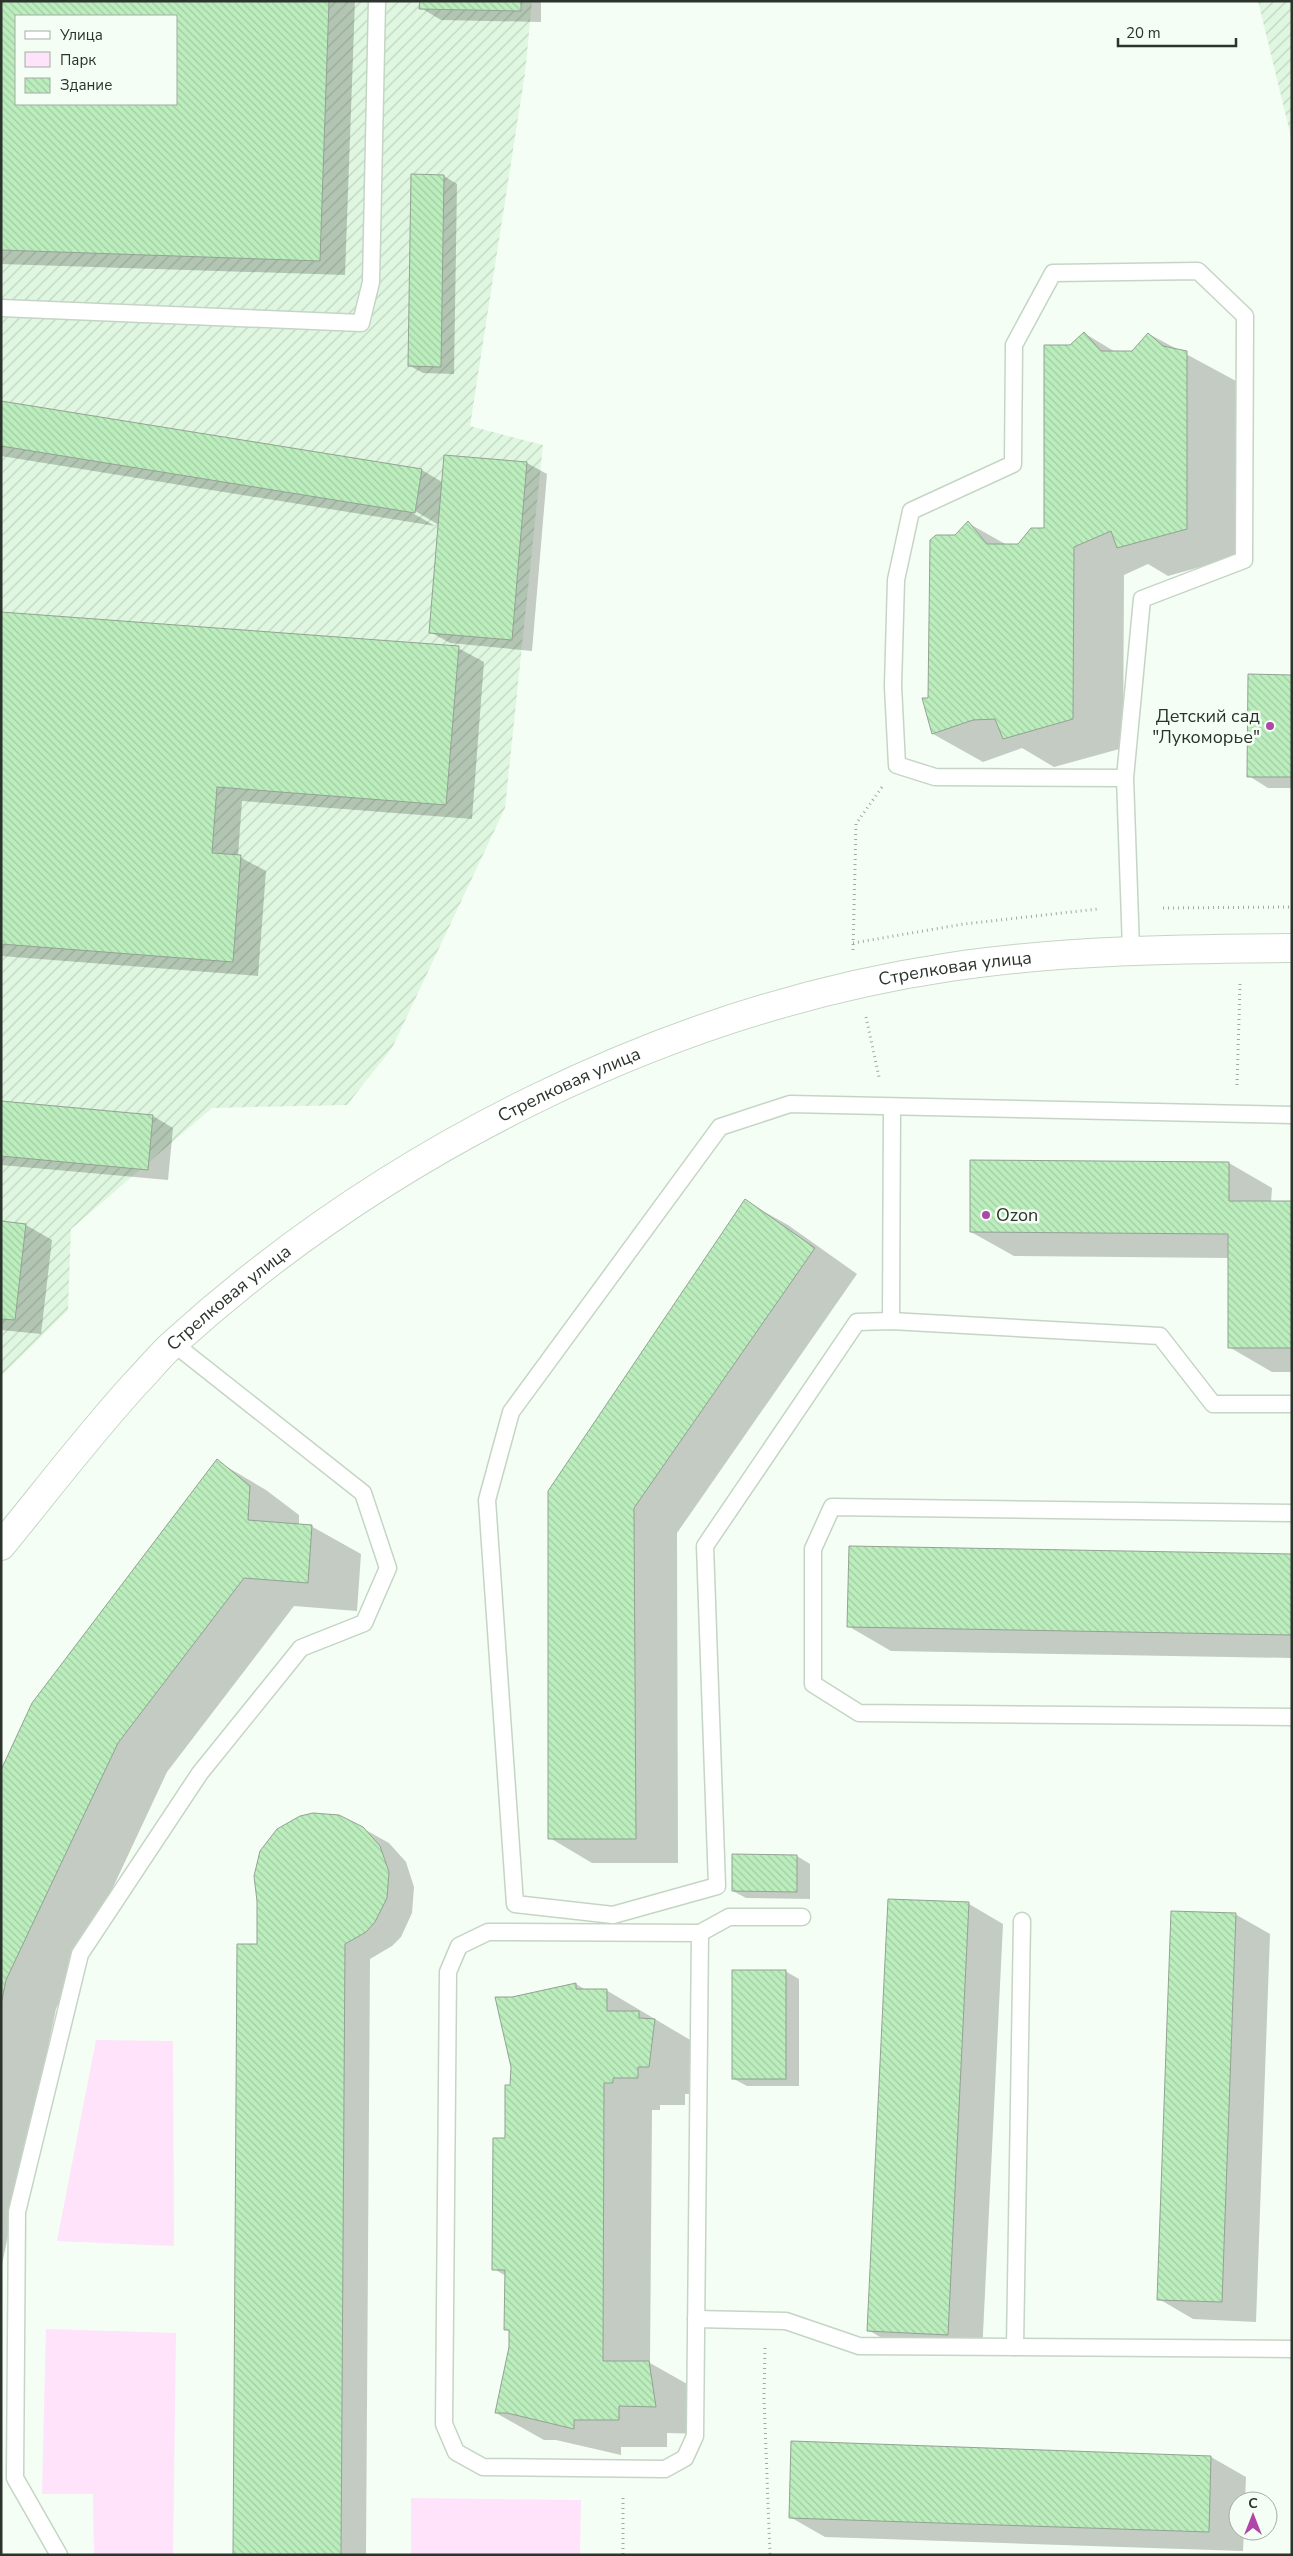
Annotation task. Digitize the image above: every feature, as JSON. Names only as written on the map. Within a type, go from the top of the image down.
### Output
[{"type":"street","name":"Стрелковая улица","points":[[1,1546],[94,1429],[173,1343],[271,1263],[380,1185],[550,1091],[714,1024],[857,984],[951,967],[1130,949],[1292,948]]},
{"type":"lane","points":[[1,308],[361,323],[371,282],[378,1]]},
{"type":"lane","points":[[1125,778],[935,777],[897,765],[893,686],[896,580],[911,511],[1013,464],[1014,345],[1053,273],[1198,270],[1245,316],[1244,560],[1142,599],[1125,778],[1130,949]]},
{"type":"lane","points":[[1292,1114],[892,1108],[790,1104],[720,1127],[511,1412],[487,1500],[515,1904],[613,1915],[718,1886],[705,1546],[857,1322],[891,1321],[1160,1336],[1213,1404],[1292,1404]]},
{"type":"lane","points":[[891,1321],[892,1108]]},
{"type":"lane","points":[[59,2555],[15,2478],[17,2212],[80,1954],[200,1773],[302,1648],[364,1623],[388,1568],[363,1493],[173,1343]]},
{"type":"lane","points":[[1292,1513],[832,1507],[813,1550],[813,1684],[859,1713],[1292,1717]]},
{"type":"lane","points":[[613,1915],[613,1933]]},
{"type":"lane","points":[[700,1933],[695,2436],[685,2458],[665,2469],[483,2467],[456,2452],[444,2424],[448,1972],[459,1946],[488,1932],[700,1933],[729,1917],[802,1918]]},
{"type":"lane","points":[[1015,2348],[1022,1921]]},
{"type":"lane","points":[[696,2319],[786,2321],[859,2346],[1292,2349]]},
{"type":"path","points":[[892,1108],[878,1073],[857,984],[853,943],[856,824],[897,765]]},
{"type":"path","points":[[1163,908],[1292,907]]},
{"type":"path","points":[[853,943],[964,924],[1098,909]]},
{"type":"path","points":[[1236,1114],[1240,983]]},
{"type":"path","points":[[766,2320],[764,2398],[770,2555]]},
{"type":"path","points":[[623,2470],[623,2555]]},
{"type":"shaded area","points":[[1,1],[532,1],[525,73],[470,426],[543,445],[505,808],[392,1048],[347,1105],[212,1108],[71,1229],[68,1310],[1,1376]]},
{"type":"shaded area","points":[[1258,1],[1292,1],[1292,141]]},
{"type":"green space","points":[[96,2040],[173,2041],[174,2246],[57,2241]]},
{"type":"green space","points":[[46,2329],[176,2333],[173,2555],[94,2555],[93,2494],[42,2494]]},
{"type":"green space","points":[[411,2498],[581,2500],[580,2555],[411,2555]]},
{"type":"building","points":[[1,1],[329,1],[320,261],[1,250]]},
{"type":"building","points":[[420,1],[521,1],[521,11],[419,9]]},
{"type":"building","points":[[411,174],[444,175],[441,367],[408,366]]},
{"type":"building","points":[[1084,332],[1101,351],[1132,351],[1148,333],[1163,346],[1187,351],[1187,529],[1117,548],[1111,531],[1074,547],[1073,719],[1003,739],[995,719],[973,720],[932,734],[922,698],[928,698],[930,540],[936,535],[955,535],[968,521],[987,544],[1018,544],[1031,528],[1044,528],[1044,345],[1070,345]]},
{"type":"building","points":[[1,401],[422,469],[415,513],[1,446]]},
{"type":"building","points":[[444,455],[527,462],[512,640],[429,633]]},
{"type":"building","points":[[1,612],[459,646],[446,805],[217,787],[212,853],[241,855],[233,962],[1,944]]},
{"type":"building","name":"Детский сад \"Лукоморье\"","points":[[1248,674],[1292,675],[1292,777],[1247,777]]},
{"type":"building","points":[[1,1101],[153,1115],[148,1170],[1,1156]]},
{"type":"building","points":[[970,1160],[1229,1162],[1229,1201],[1292,1201],[1292,1348],[1228,1348],[1228,1234],[970,1232]]},
{"type":"building","points":[[745,1199],[815,1248],[634,1508],[636,1839],[548,1839],[548,1491]]},
{"type":"building","points":[[1,1221],[26,1224],[15,1320],[1,1319]]},
{"type":"building","points":[[217,1459],[250,1486],[248,1520],[312,1525],[308,1583],[244,1578],[118,1743],[6,1980],[1,2005],[1,1770],[32,1703]]},
{"type":"building","points":[[849,1546],[1292,1554],[1292,1635],[847,1627]]},
{"type":"building","points":[[313,1813],[339,1815],[363,1827],[380,1846],[389,1872],[387,1898],[375,1922],[366,1932],[345,1944],[341,2555],[233,2555],[237,1944],[257,1944],[257,1901],[254,1876],[260,1851],[277,1829],[300,1816]]},
{"type":"building","points":[[732,1854],[797,1855],[797,1892],[732,1891]]},
{"type":"building","points":[[888,1899],[969,1902],[948,2335],[867,2331]]},
{"type":"building","points":[[1171,1911],[1236,1913],[1222,2302],[1157,2300]]},
{"type":"building","points":[[732,1970],[786,1970],[786,2079],[732,2079]]},
{"type":"building","points":[[576,1983],[576,1989],[607,1989],[607,2011],[639,2011],[639,2018],[655,2019],[649,2067],[638,2067],[638,2078],[613,2078],[613,2083],[604,2083],[603,2361],[649,2361],[656,2407],[619,2406],[619,2420],[574,2420],[574,2429],[507,2413],[495,2413],[509,2347],[509,2330],[504,2330],[505,2270],[492,2270],[493,2138],[505,2138],[505,2085],[510,2085],[511,2067],[495,1997],[512,1997]]},
{"type":"building","points":[[791,2441],[1211,2456],[1209,2532],[789,2518]]},
{"type":"place","name":"Детский сад \"Лукоморье\"","points":[[1270,726]]},
{"type":"place","name":"Ozon","points":[[986,1215]]}]
